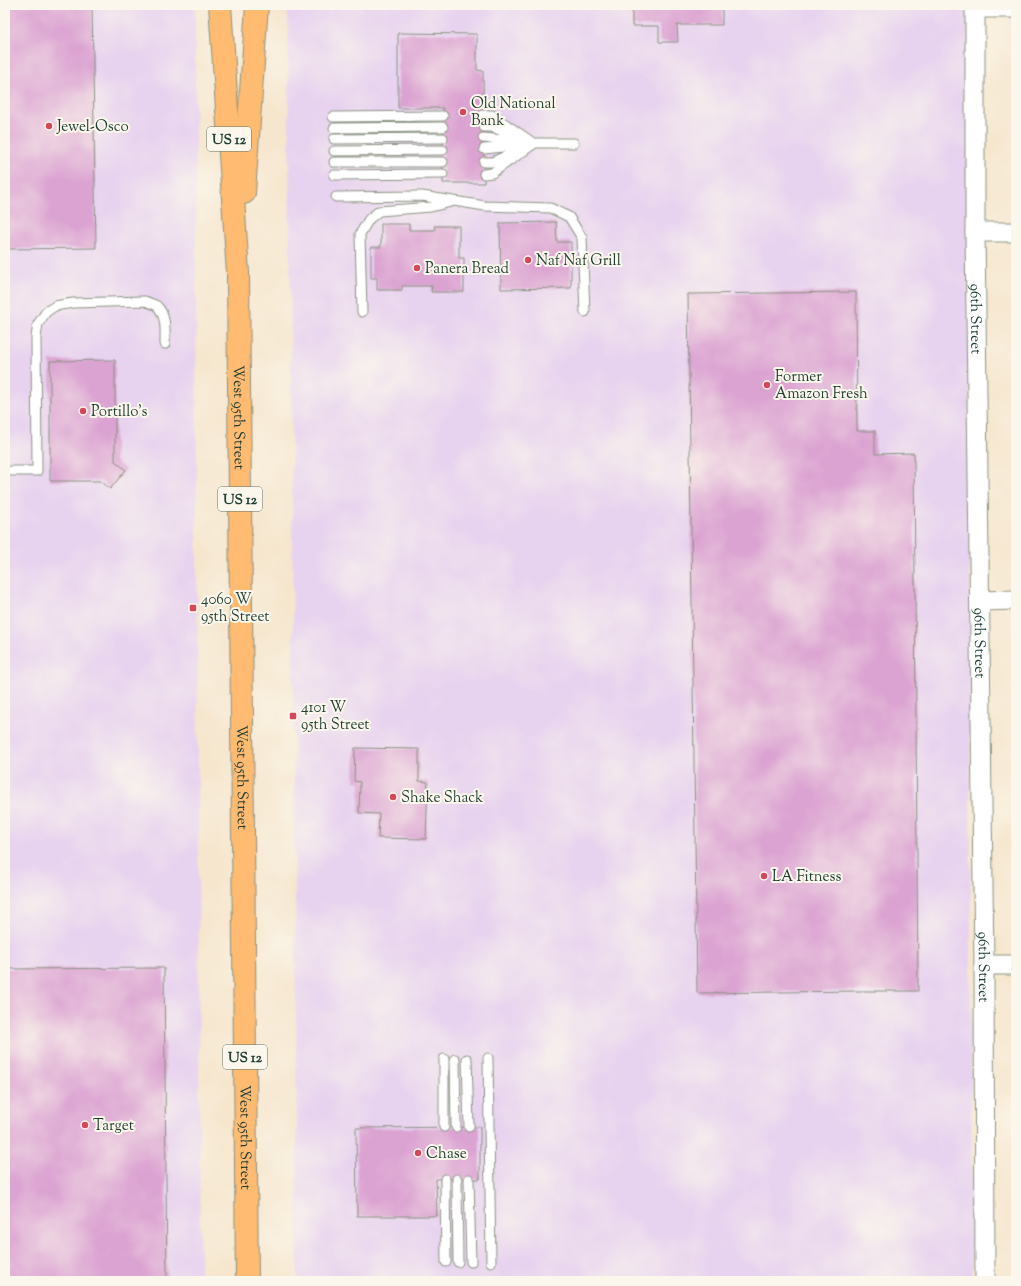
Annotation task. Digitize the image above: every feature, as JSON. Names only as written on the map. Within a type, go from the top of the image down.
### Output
[{"type":"main road","name":"West 95th Street","points":[[220,5],[238,273],[247,1281]]},
{"type":"main road","name":"West 95th Street","points":[[238,273],[257,5]]},
{"type":"street","name":"96th Street","points":[[975,9],[975,232],[984,965],[986,1281]]},
{"type":"street","points":[[975,232],[1016,232]]},
{"type":"street","points":[[980,601],[1016,600]]},
{"type":"street","points":[[984,965],[1016,965]]},
{"type":"lane","points":[[975,9],[1016,13]]},
{"type":"lane","points":[[483,115],[492,115],[535,143]]},
{"type":"lane","points":[[333,117],[443,116]]},
{"type":"lane","points":[[334,128],[443,127]]},
{"type":"lane","points":[[484,127],[492,127],[535,143]]},
{"type":"lane","points":[[334,139],[444,138]]},
{"type":"lane","points":[[483,138],[535,143],[574,144]]},
{"type":"lane","points":[[484,149],[535,143]]},
{"type":"lane","points":[[484,162],[492,162],[535,143]]},
{"type":"lane","points":[[484,174],[492,174],[535,143]]},
{"type":"lane","points":[[334,151],[443,150]]},
{"type":"lane","points":[[334,162],[443,162]]},
{"type":"lane","points":[[334,175],[443,174]]},
{"type":"lane","points":[[336,197],[422,196],[485,206],[550,208],[569,217],[582,238],[585,312]]},
{"type":"lane","points":[[362,312],[360,234],[369,219],[379,211],[431,207],[456,201]]},
{"type":"lane","points":[[11,471],[37,471],[36,337],[38,324],[46,312],[55,306],[73,303],[145,301],[156,305],[162,314],[165,325],[165,344]]},
{"type":"lane","points":[[488,1058],[491,1262]]},
{"type":"lane","points":[[444,1059],[444,1127]]},
{"type":"lane","points":[[455,1059],[456,1127]]},
{"type":"lane","points":[[467,1059],[468,1127]]},
{"type":"lane","points":[[469,1178],[471,1262]]},
{"type":"lane","points":[[445,1179],[446,1262]]},
{"type":"lane","points":[[457,1179],[458,1262]]},
{"type":"shaded area","points":[[5,5],[195,5],[200,1281],[5,1281]]},
{"type":"shaded area","points":[[288,5],[968,5],[972,1281],[298,1281]]},
{"type":"shaded area","points":[[1010,5],[1016,5],[1016,48],[1010,48]]},
{"type":"building","name":"Jewel-Osco","points":[[5,5],[92,5],[96,248],[5,249]]},
{"type":"building","points":[[632,5],[722,5],[722,25],[677,25],[678,42],[659,42],[659,26],[632,26]]},
{"type":"building","name":"Old National Bank","points":[[398,33],[477,34],[477,70],[483,71],[484,183],[443,183],[443,108],[398,108]]},
{"type":"building","points":[[556,222],[557,242],[571,242],[571,288],[501,289],[500,223]]},
{"type":"building","name":"Panera Bread","points":[[381,224],[409,224],[409,230],[435,230],[434,226],[459,226],[459,258],[464,258],[464,292],[431,292],[432,286],[402,286],[402,290],[377,290],[377,278],[371,278],[371,247],[381,247]]},
{"type":"building","points":[[856,292],[857,431],[875,431],[875,454],[914,453],[918,991],[697,993],[688,294]]},
{"type":"building","name":"Portillo's","points":[[115,360],[115,461],[126,470],[110,489],[101,481],[50,481],[50,361]]},
{"type":"building","name":"Shake Shack","points":[[355,748],[419,749],[419,781],[428,782],[426,839],[378,838],[379,814],[359,813],[360,782],[354,781]]},
{"type":"building","name":"Target","points":[[164,968],[167,1281],[5,1281],[5,969]]},
{"type":"building","name":"Chase","points":[[480,1127],[480,1179],[436,1179],[437,1216],[357,1216],[356,1128]]},
{"type":"place","name":"Old National Bank","points":[[463,112]]},
{"type":"place","name":"Jewel-Osco","points":[[49,126]]},
{"type":"place","name":"Naf Naf Grill","points":[[528,260]]},
{"type":"place","name":"Panera Bread","points":[[417,268]]},
{"type":"place","name":"Former Amazon Fresh","points":[[767,385]]},
{"type":"place","name":"Portillo's","points":[[83,411]]},
{"type":"place","name":"4060 W 95th Street","points":[[193,608]]},
{"type":"place","name":"4101 W 95th Street","points":[[293,716]]},
{"type":"place","name":"Shake Shack","points":[[393,797]]},
{"type":"place","name":"LA Fitness","points":[[764,876]]},
{"type":"place","name":"Target","points":[[85,1125]]},
{"type":"place","name":"Chase","points":[[418,1153]]}]
